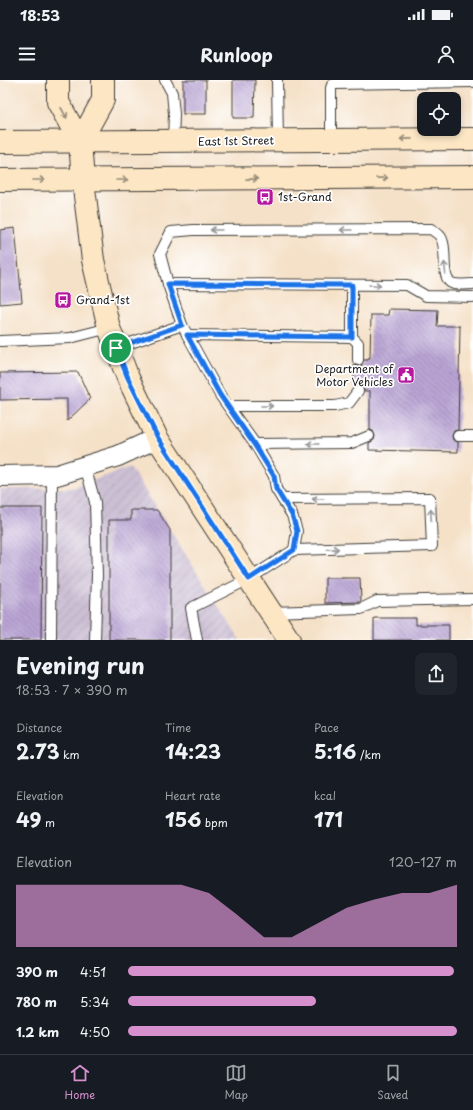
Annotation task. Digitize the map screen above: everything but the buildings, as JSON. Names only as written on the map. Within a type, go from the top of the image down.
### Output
[{"type":"main road","points":[[58,80],[58,102],[80,142],[93,260],[112,338],[128,378],[158,438],[289,640]]},
{"type":"main road","points":[[80,142],[103,100],[103,80]]},
{"type":"main road","name":"East 1st Street","points":[[0,142],[473,139]]},
{"type":"main road","points":[[0,180],[473,177]]},
{"type":"street","points":[[0,476],[57,475],[118,456],[158,438]]},
{"type":"lane","points":[[164,80],[172,93],[174,114],[173,142]]},
{"type":"lane","points":[[277,80],[278,140]]},
{"type":"lane","points":[[331,140],[331,88],[334,84],[473,82]]},
{"type":"lane","points":[[294,550],[297,531],[292,515],[276,489],[274,476],[220,395],[182,325],[168,284],[160,254],[171,232],[193,230],[431,230],[440,235],[444,245],[444,268],[449,282],[454,284],[473,284]]},
{"type":"lane","points":[[168,284],[407,285],[426,296],[473,297]]},
{"type":"lane","points":[[352,285],[352,337],[358,344],[358,360]]},
{"type":"lane","points":[[0,341],[112,338],[182,325]]},
{"type":"lane","points":[[187,335],[352,337]]},
{"type":"lane","points":[[228,406],[335,406],[349,403],[358,391]]},
{"type":"lane","points":[[254,444],[352,443],[369,436]]},
{"type":"lane","points":[[458,436],[473,436]]},
{"type":"lane","points":[[86,466],[95,502],[97,575],[96,640]]},
{"type":"lane","points":[[51,640],[52,475]]},
{"type":"lane","points":[[198,640],[191,608],[249,579],[294,550],[432,546],[430,498],[282,499]]},
{"type":"lane","points":[[271,612],[361,609],[377,601],[473,599]]},
{"type":"shaded area","points":[[130,467],[240,640],[0,640],[0,489],[72,488]]},
{"type":"place","name":"1st-Grand","points":[[265,197]]},
{"type":"place","name":"Grand-1st","points":[[63,300]]},
{"type":"place","name":"Department of Motor Vehicles","points":[[406,375]]},
{"type":"route","points":[[168,284],[352,285],[352,337],[187,335],[220,395],[274,476],[276,489],[292,515],[297,531],[294,550],[249,579],[158,438],[128,378],[116,348],[182,325],[168,284]]}]
